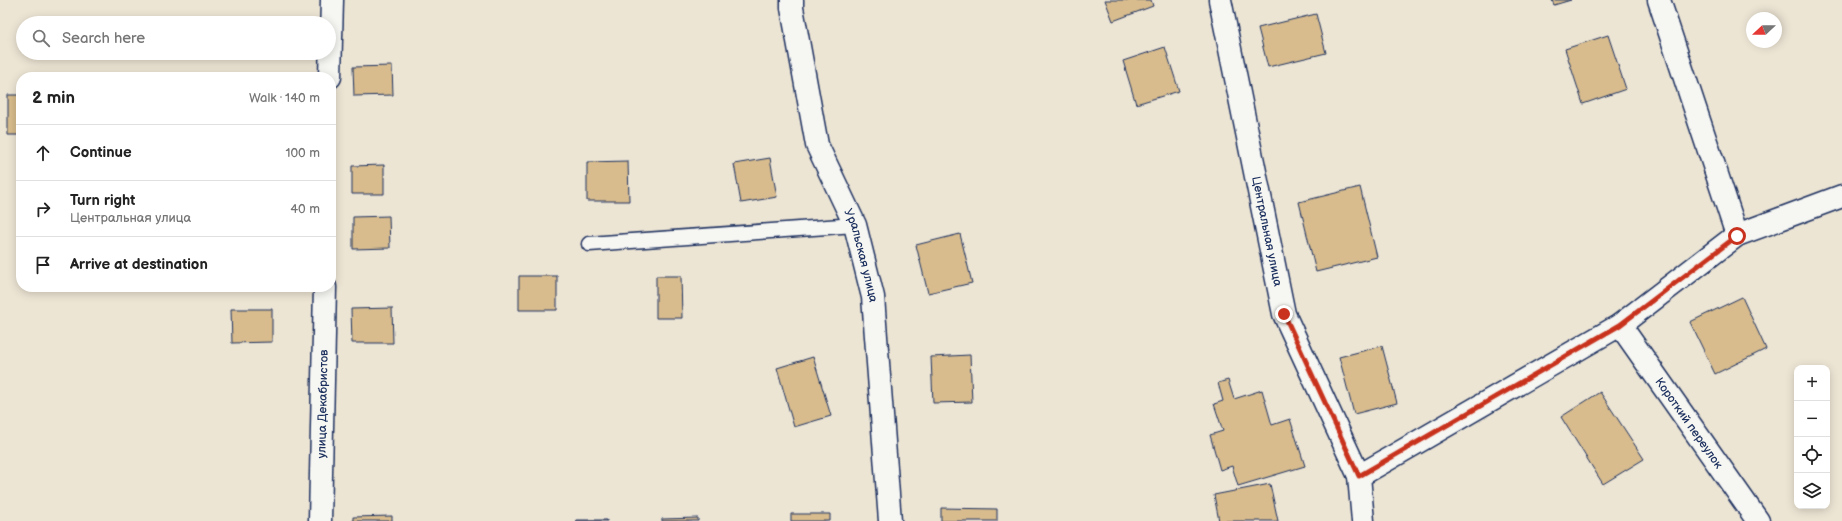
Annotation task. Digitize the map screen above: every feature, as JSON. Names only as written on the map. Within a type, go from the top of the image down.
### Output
[{"type":"street","points":[[332,0],[332,16]]},
{"type":"street","name":"Уральская улица","points":[[792,0],[792,8],[817,145],[856,225],[874,297],[890,521]]},
{"type":"street","name":"Центральная улица","points":[[1220,0],[1284,314],[1359,476],[1363,521]]},
{"type":"street","points":[[1659,0],[1737,236]]},
{"type":"street","points":[[330,60],[330,72]]},
{"type":"street","points":[[1359,476],[1620,325],[1737,236],[1842,196]]},
{"type":"street","name":"улица Декабристов","points":[[320,521],[325,292]]},
{"type":"street","name":"Короткий переулок","points":[[1620,325],[1758,521]]},
{"type":"lane","points":[[589,244],[856,225]]},
{"type":"building","points":[[1105,0],[1151,0],[1153,6],[1113,21]]},
{"type":"building","points":[[1552,0],[1571,0],[1554,5]]},
{"type":"building","points":[[1316,14],[1326,53],[1268,67],[1258,28]]},
{"type":"building","points":[[1608,35],[1626,89],[1583,104],[1565,49]]},
{"type":"building","points":[[1165,47],[1179,91],[1136,104],[1123,61]]},
{"type":"building","points":[[392,66],[393,95],[354,96],[353,67]]},
{"type":"building","points":[[8,95],[16,95],[16,135],[8,135]]},
{"type":"building","points":[[770,158],[777,197],[741,203],[734,164]]},
{"type":"building","points":[[628,161],[629,201],[587,201],[587,162]]},
{"type":"building","points":[[384,165],[384,194],[352,194],[352,166]]},
{"type":"building","points":[[1360,187],[1377,257],[1316,272],[1299,202]]},
{"type":"building","points":[[389,216],[390,248],[353,249],[353,217]]},
{"type":"building","points":[[960,234],[972,283],[928,293],[916,245]]},
{"type":"building","points":[[519,276],[557,276],[557,310],[519,310]]},
{"type":"building","points":[[656,276],[681,276],[682,318],[656,318]]},
{"type":"building","points":[[1742,297],[1766,349],[1715,374],[1690,322]]},
{"type":"building","points":[[392,308],[393,343],[352,343],[351,309]]},
{"type":"building","points":[[231,309],[272,309],[272,342],[232,343]]},
{"type":"building","points":[[1382,346],[1397,403],[1354,414],[1339,357]]},
{"type":"building","points":[[970,355],[972,402],[933,403],[931,357]]},
{"type":"building","points":[[813,357],[831,416],[794,427],[777,368]]},
{"type":"building","points":[[1228,380],[1234,399],[1262,390],[1272,425],[1290,419],[1305,466],[1238,486],[1232,466],[1220,470],[1210,435],[1223,431],[1214,404],[1223,401],[1218,383]]},
{"type":"building","points":[[1600,392],[1644,459],[1603,484],[1561,417]]},
{"type":"building","points":[[1270,484],[1278,521],[1219,521],[1214,495]]},
{"type":"building","points":[[941,508],[997,509],[997,521],[941,521]]},
{"type":"building","points":[[791,514],[830,514],[830,521],[791,521]]},
{"type":"building","points":[[392,516],[392,521],[353,521],[353,517]]},
{"type":"building","points":[[698,518],[698,521],[662,521],[662,519]]},
{"type":"building","points":[[607,520],[607,521],[576,521]]},
{"type":"route","points":[[1284,314],[1359,476],[1620,325],[1737,236]]}]
